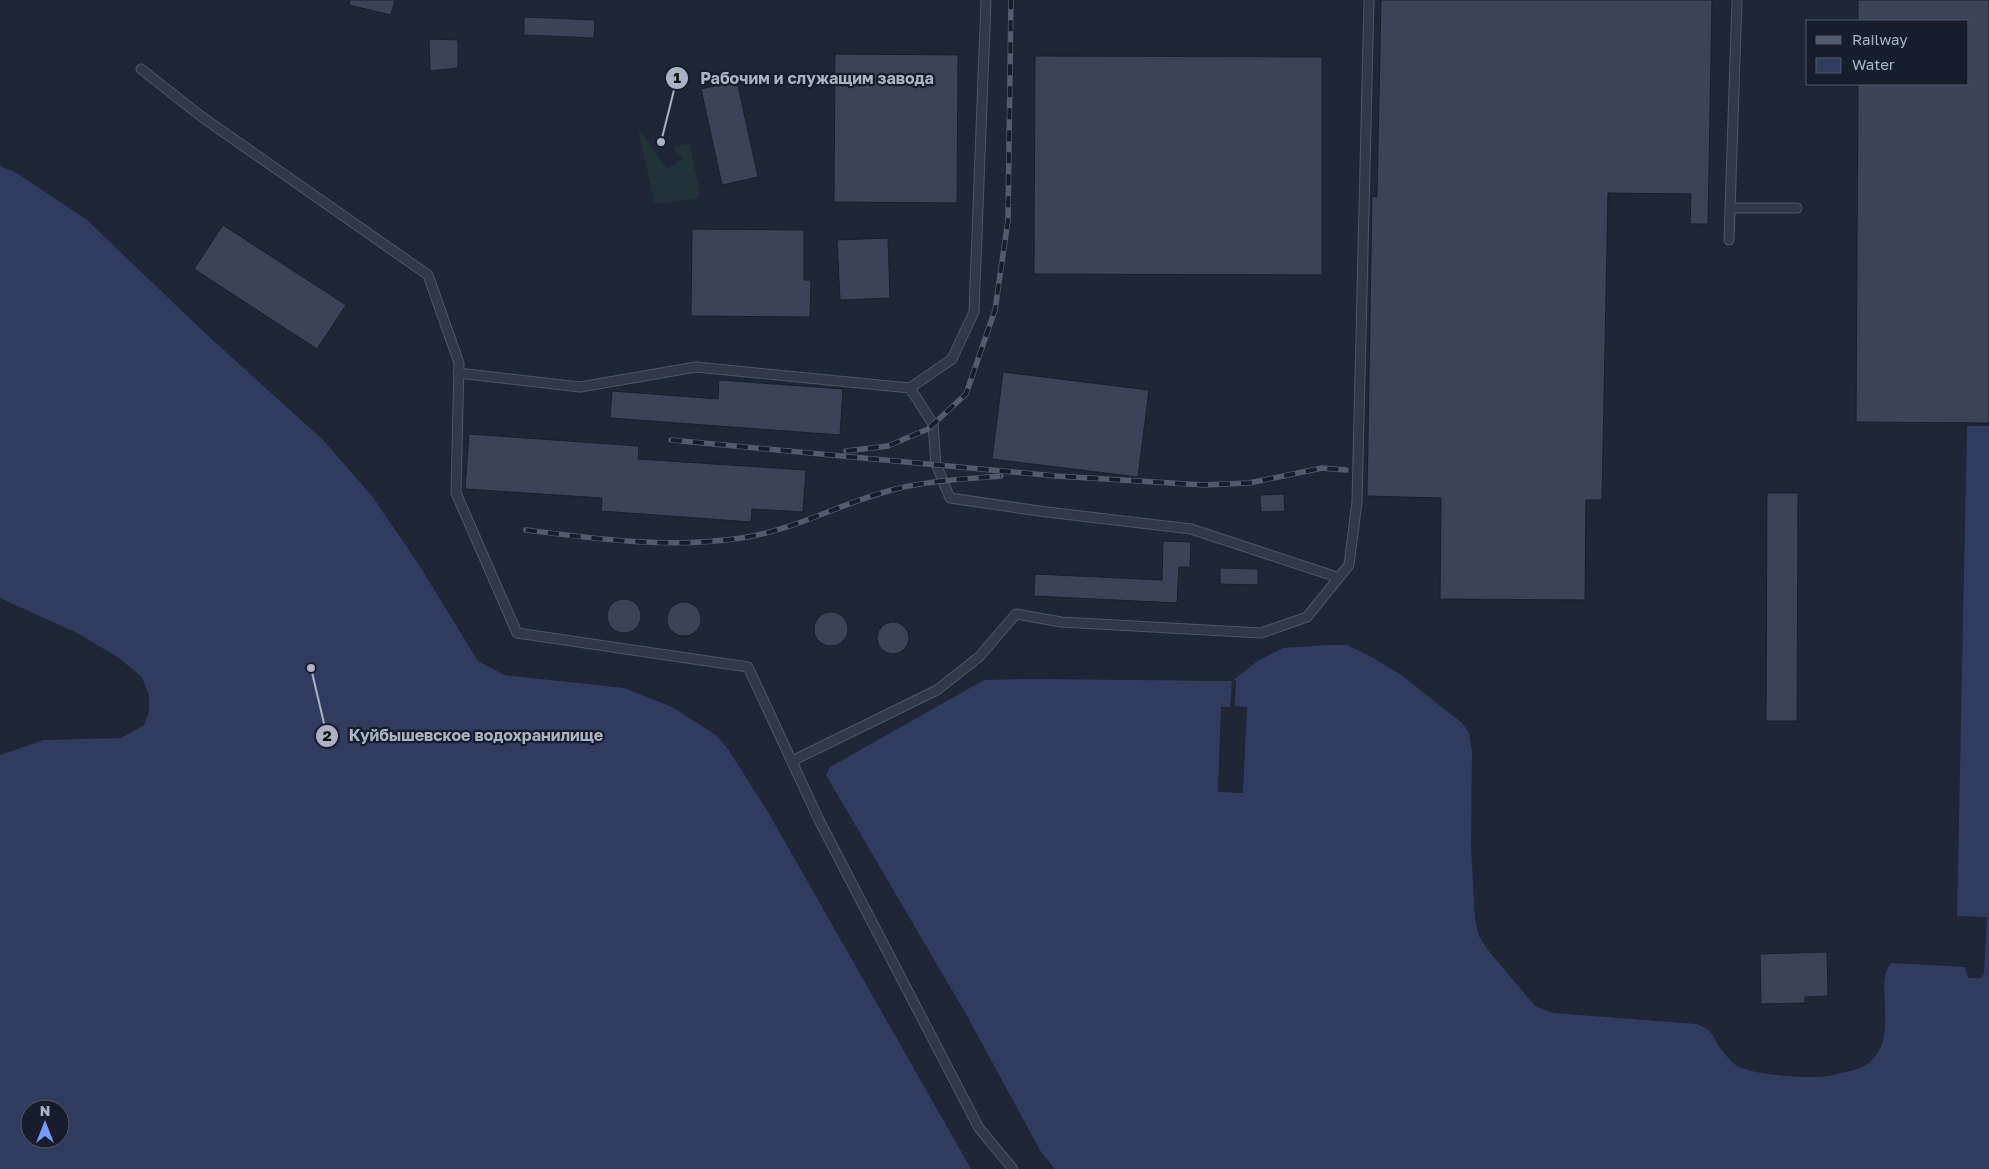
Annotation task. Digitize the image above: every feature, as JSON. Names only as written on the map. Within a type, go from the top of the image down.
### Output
[{"type":"lane","points":[[458,373],[580,387],[696,367],[910,388],[952,359],[974,312],[986,0]]},
{"type":"lane","points":[[792,761],[937,690],[979,657],[1016,614],[1060,622],[1261,633],[1307,617],[1349,565],[1357,502],[1369,0]]},
{"type":"lane","points":[[1730,240],[1737,0]]},
{"type":"lane","points":[[141,70],[202,117],[428,275],[459,362],[456,493],[517,633],[748,667],[824,829],[979,1128],[1013,1169]]},
{"type":"lane","points":[[1730,208],[1797,208]]},
{"type":"lane","points":[[910,388],[933,424],[936,464],[950,498],[1039,511],[1191,529],[1337,578]]},
{"type":"shaded area","points":[[638,128],[667,169],[682,159],[673,147],[690,144],[700,193],[698,198],[657,204],[654,201]]},
{"type":"water","points":[[0,166],[15,172],[87,220],[205,333],[322,439],[372,496],[419,565],[478,661],[504,675],[624,688],[672,707],[716,735],[728,749],[768,812],[971,1169],[0,1169],[0,755],[44,740],[121,738],[144,725],[149,712],[149,696],[142,677],[119,658],[77,633],[0,598]]},
{"type":"water","points":[[1967,426],[1989,426],[1989,1169],[1055,1169],[1041,1152],[966,1014],[826,775],[830,767],[984,680],[1232,681],[1259,660],[1283,648],[1347,645],[1400,674],[1462,723],[1469,733],[1472,751],[1471,847],[1475,918],[1479,936],[1487,949],[1535,1006],[1553,1013],[1696,1024],[1711,1033],[1722,1050],[1737,1066],[1755,1072],[1781,1076],[1819,1077],[1850,1071],[1868,1063],[1879,1050],[1884,1035],[1884,985],[1886,972],[1892,963],[1965,967],[1968,978],[1981,978],[1984,974],[1987,917],[1957,916]]},
{"type":"pier","points":[[1236,680],[1235,706],[1247,707],[1243,793],[1218,792],[1221,707],[1230,707],[1232,681]]},
{"type":"building","points":[[350,0],[395,0],[391,15],[349,5]]},
{"type":"building","points":[[1381,0],[1712,0],[1708,224],[1690,224],[1691,194],[1608,193],[1602,500],[1586,500],[1585,600],[1440,599],[1441,498],[1367,496],[1372,196],[1377,197]]},
{"type":"building","points":[[1858,0],[1989,0],[1989,423],[1856,422],[1858,85],[1969,85],[1969,20],[1858,20]]},
{"type":"building","points":[[524,17],[595,20],[594,38],[524,35]]},
{"type":"building","points":[[429,39],[458,40],[458,68],[430,71]]},
{"type":"building","points":[[835,54],[958,55],[957,203],[834,202]]},
{"type":"building","points":[[1035,56],[1322,57],[1322,275],[1034,274]]},
{"type":"building","points":[[737,81],[758,177],[722,185],[701,89]]},
{"type":"building","points":[[223,225],[346,305],[317,349],[194,269]]},
{"type":"building","points":[[692,229],[804,230],[804,280],[811,280],[810,317],[691,316]]},
{"type":"building","points":[[888,238],[890,298],[840,300],[837,240]]},
{"type":"building","points":[[1003,372],[1149,390],[1138,477],[992,459]]},
{"type":"building","points":[[719,380],[843,389],[840,435],[610,418],[612,391],[718,399]]},
{"type":"building","points":[[469,434],[639,446],[638,459],[806,470],[803,512],[752,509],[751,522],[601,511],[602,498],[465,489]]},
{"type":"building","points":[[1767,493],[1798,493],[1797,721],[1766,721]]},
{"type":"building","points":[[1284,494],[1285,511],[1261,512],[1260,495]]},
{"type":"building","points":[[1163,541],[1191,542],[1190,567],[1179,567],[1177,603],[1034,596],[1035,574],[1162,580]]},
{"type":"building","points":[[1220,568],[1258,569],[1258,585],[1220,584]]},
{"type":"building","points":[[624,599],[631,600],[636,604],[640,609],[640,623],[636,628],[631,632],[624,633],[617,632],[612,628],[608,623],[607,616],[608,609],[612,604],[617,600]]},
{"type":"building","points":[[684,602],[696,607],[701,619],[696,631],[684,636],[672,631],[667,619],[672,607]]},
{"type":"building","points":[[831,612],[843,617],[848,629],[843,641],[831,646],[819,641],[814,629],[819,617]]},
{"type":"building","points":[[893,622],[899,623],[904,627],[908,632],[908,644],[904,649],[899,653],[893,654],[887,653],[882,649],[878,644],[877,638],[878,632],[882,627],[887,623]]},
{"type":"building","points":[[1827,952],[1828,996],[1805,997],[1805,1003],[1761,1004],[1760,954]]},
{"type":"railway","points":[[846,451],[888,446],[928,429],[966,394],[995,310],[1008,220],[1011,0]]},
{"type":"railway","points":[[671,440],[1056,476],[1204,485],[1249,483],[1322,468],[1346,470]]},
{"type":"railway","points":[[526,530],[580,537],[660,543],[687,543],[741,538],[802,522],[880,493],[912,485],[1001,476]]},
{"type":"place","name":"Рабочим и служащим завода","points":[[661,142]]},
{"type":"place","name":"Куйбышевское водохранилище","points":[[311,668]]}]
